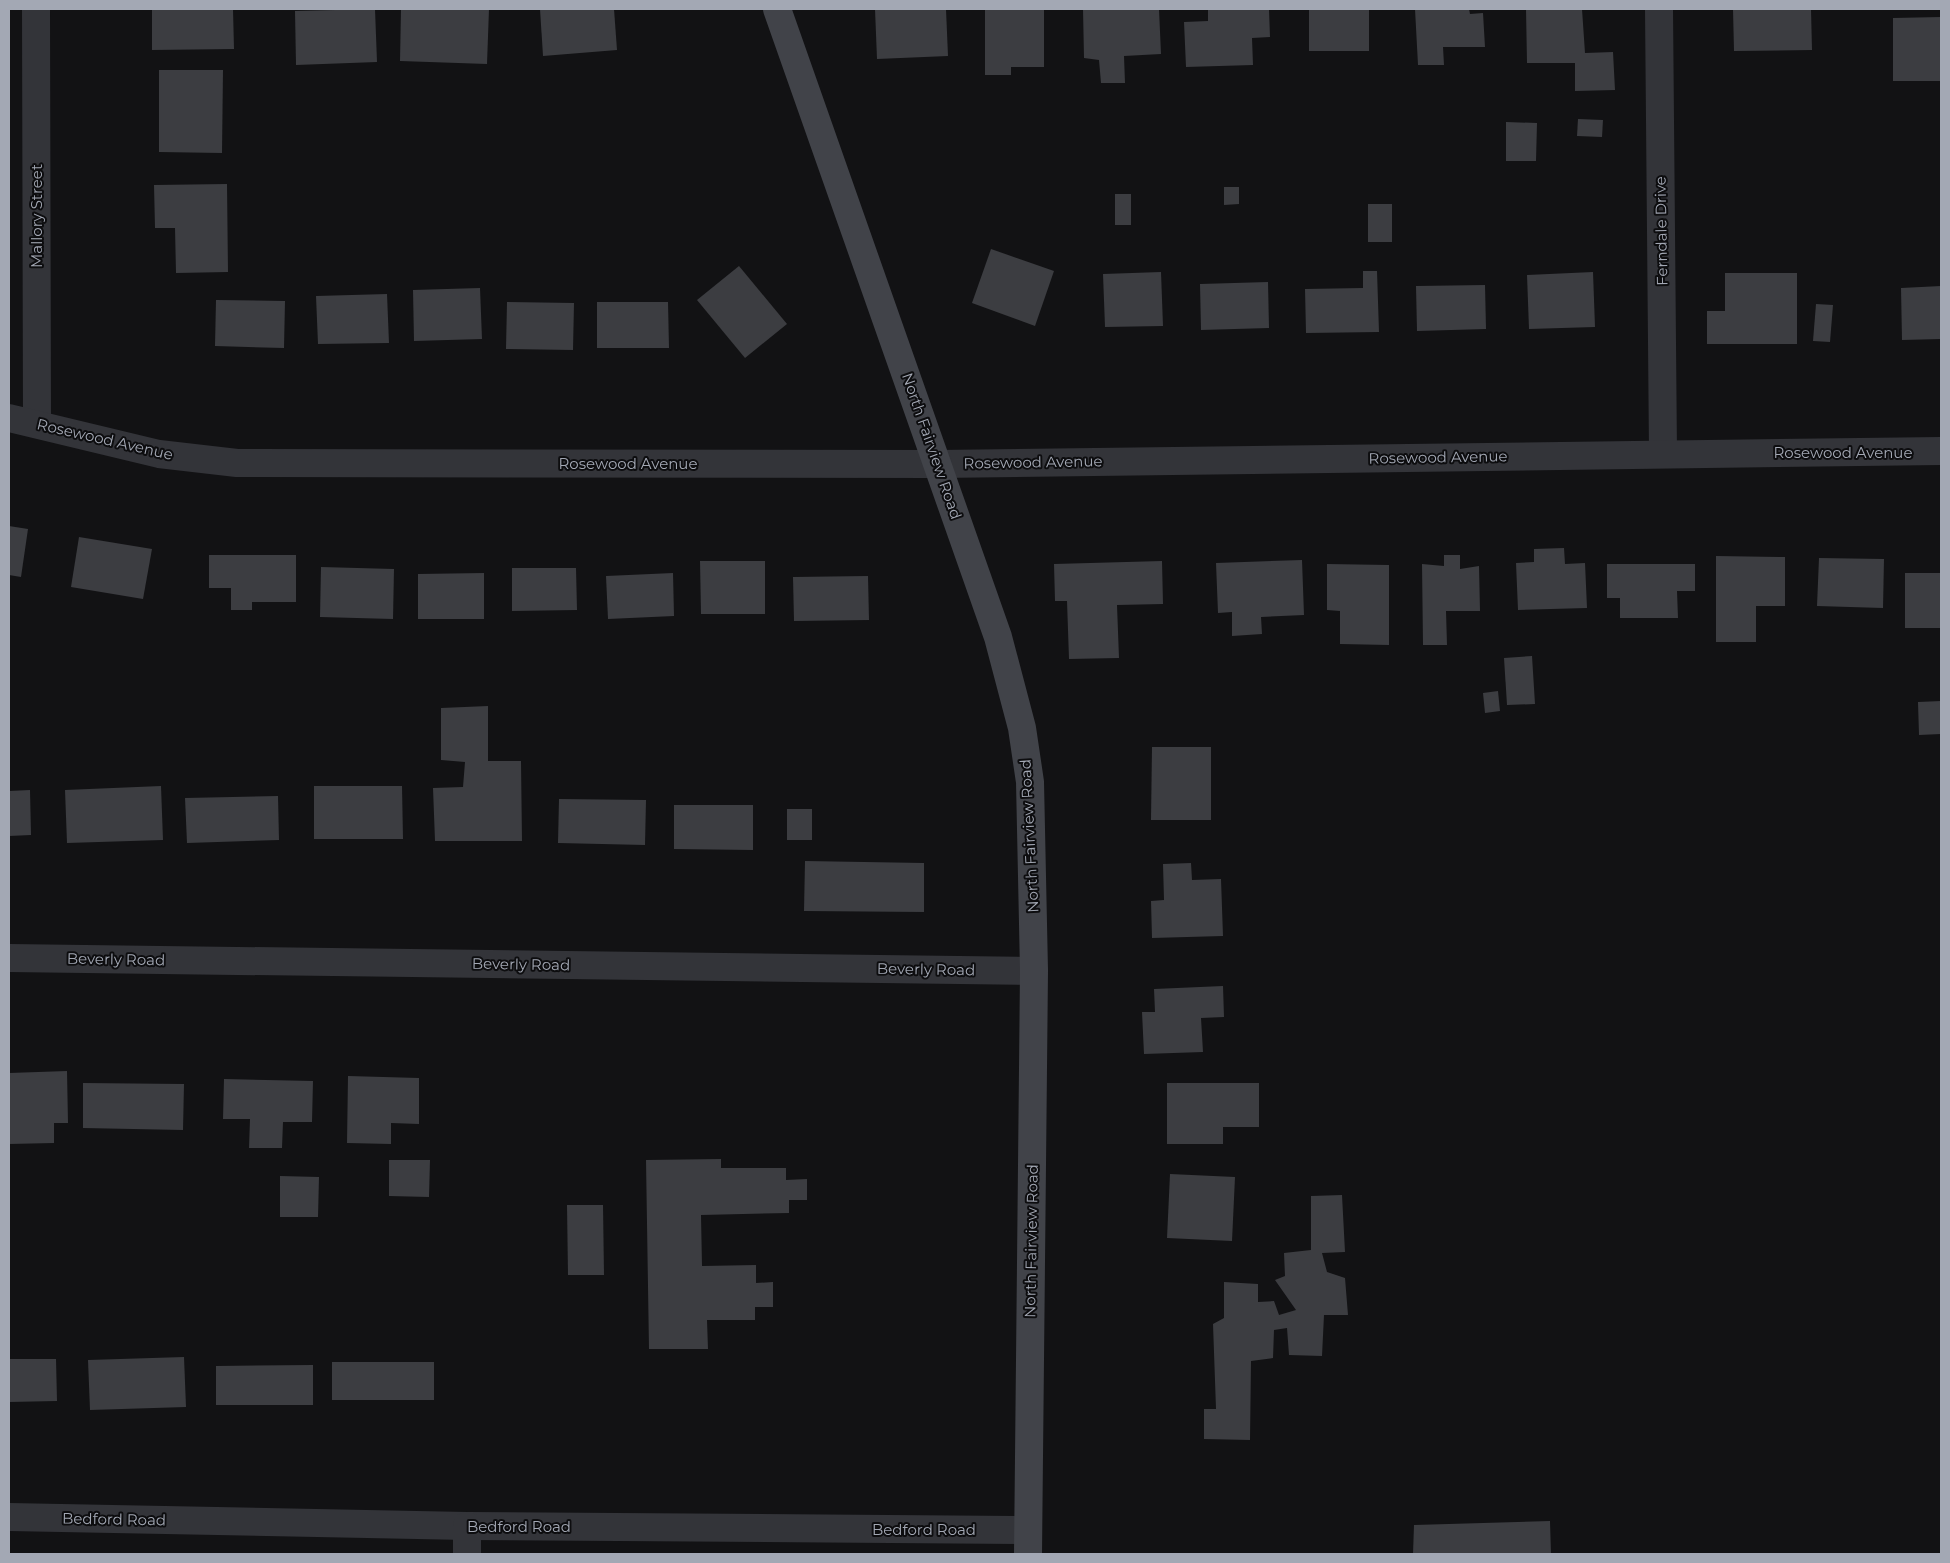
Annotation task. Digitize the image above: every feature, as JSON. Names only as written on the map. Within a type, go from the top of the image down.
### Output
[{"type":"main road","name":"North Fairview Road","points":[[778,9],[998,637],[1022,728],[1030,782],[1034,971],[1028,1542]]},
{"type":"street","name":"Mallory Street","points":[[36,9],[37,424]]},
{"type":"street","name":"Ferndale Drive","points":[[1658,9],[1663,453]]},
{"type":"street","name":"Rosewood Avenue","points":[[9,418],[158,454],[237,463],[938,464],[1663,453],[1941,451]]},
{"type":"street","name":"Beverly Road","points":[[9,958],[1034,971]]},
{"type":"street","name":"Bedford Road","points":[[9,1517],[467,1526],[1028,1542]]},
{"type":"street","points":[[467,1526],[467,1554]]},
{"type":"building","points":[[152,9],[233,9],[234,49],[152,50]]},
{"type":"building","points":[[375,9],[377,62],[296,65],[295,11]]},
{"type":"building","points":[[401,9],[489,9],[487,64],[400,61]]},
{"type":"building","points":[[540,9],[614,9],[617,50],[543,56]]},
{"type":"building","points":[[875,9],[946,9],[948,56],[877,59]]},
{"type":"building","points":[[985,9],[1044,9],[1044,67],[1011,67],[1011,75],[985,75]]},
{"type":"building","points":[[1083,9],[1159,9],[1161,54],[1124,56],[1125,83],[1101,83],[1099,60],[1084,58]]},
{"type":"building","points":[[1208,9],[1269,9],[1270,37],[1252,38],[1253,65],[1186,67],[1184,22],[1208,21]]},
{"type":"building","points":[[1309,9],[1369,9],[1369,51],[1309,51]]},
{"type":"building","points":[[1415,9],[1469,9],[1470,14],[1483,13],[1485,47],[1443,47],[1444,65],[1418,65]]},
{"type":"building","points":[[1526,9],[1582,9],[1585,53],[1613,52],[1615,90],[1575,91],[1575,63],[1527,63]]},
{"type":"building","points":[[1733,9],[1811,9],[1812,50],[1734,51]]},
{"type":"building","points":[[1941,17],[1941,81],[1893,81],[1893,18]]},
{"type":"building","points":[[159,70],[223,70],[222,153],[159,152]]},
{"type":"building","points":[[1578,119],[1603,120],[1602,137],[1577,136]]},
{"type":"building","points":[[1506,122],[1537,123],[1536,161],[1506,161]]},
{"type":"building","points":[[227,184],[228,272],[176,273],[175,228],[155,228],[154,185]]},
{"type":"building","points":[[1224,187],[1239,187],[1239,204],[1224,205]]},
{"type":"building","points":[[1115,194],[1131,194],[1131,225],[1115,225]]},
{"type":"building","points":[[1368,204],[1392,204],[1392,242],[1368,242]]},
{"type":"building","points":[[991,249],[1054,271],[1035,326],[972,303]]},
{"type":"building","points":[[739,266],[787,324],[745,358],[697,300]]},
{"type":"building","points":[[1363,271],[1377,271],[1379,332],[1306,333],[1305,289],[1363,288]]},
{"type":"building","points":[[1161,272],[1163,326],[1105,327],[1103,274]]},
{"type":"building","points":[[1593,272],[1595,327],[1529,329],[1527,275]]},
{"type":"building","points":[[1725,273],[1797,273],[1797,344],[1707,344],[1707,311],[1725,311]]},
{"type":"building","points":[[1268,282],[1269,328],[1201,330],[1200,284]]},
{"type":"building","points":[[1485,285],[1486,329],[1417,331],[1416,286]]},
{"type":"building","points":[[1941,286],[1941,339],[1902,340],[1901,288]]},
{"type":"building","points":[[480,288],[482,339],[414,341],[413,290]]},
{"type":"building","points":[[387,294],[389,343],[318,344],[316,296]]},
{"type":"building","points":[[216,300],[285,301],[284,348],[215,346]]},
{"type":"building","points":[[507,302],[574,303],[573,350],[506,349]]},
{"type":"building","points":[[597,302],[668,302],[669,348],[597,348]]},
{"type":"building","points":[[1816,304],[1833,305],[1830,342],[1813,341]]},
{"type":"building","points":[[9,526],[28,529],[21,577],[9,575]]},
{"type":"building","points":[[79,537],[152,549],[143,599],[71,587]]},
{"type":"building","points":[[1564,548],[1565,564],[1585,563],[1587,608],[1518,610],[1516,563],[1534,562],[1534,549]]},
{"type":"building","points":[[209,555],[296,555],[296,602],[252,602],[252,610],[231,610],[231,588],[209,588]]},
{"type":"building","points":[[1444,555],[1460,555],[1460,569],[1479,566],[1480,611],[1446,611],[1447,645],[1423,645],[1422,564],[1444,566]]},
{"type":"building","points":[[1716,556],[1785,557],[1785,606],[1756,606],[1756,642],[1716,642]]},
{"type":"building","points":[[1819,558],[1884,559],[1883,608],[1817,606]]},
{"type":"building","points":[[1302,560],[1304,615],[1261,617],[1262,634],[1232,636],[1232,612],[1218,613],[1216,563]]},
{"type":"building","points":[[700,561],[765,561],[765,614],[701,614]]},
{"type":"building","points":[[1162,561],[1163,604],[1117,605],[1119,658],[1069,659],[1067,601],[1055,601],[1054,564]]},
{"type":"building","points":[[1327,564],[1389,565],[1389,645],[1340,644],[1340,611],[1327,610]]},
{"type":"building","points":[[1607,564],[1695,564],[1695,591],[1677,591],[1678,618],[1620,618],[1620,598],[1607,598]]},
{"type":"building","points":[[321,567],[394,569],[393,619],[320,617]]},
{"type":"building","points":[[512,568],[576,568],[577,610],[512,611]]},
{"type":"building","points":[[484,573],[484,619],[418,619],[418,574]]},
{"type":"building","points":[[673,573],[674,616],[608,619],[606,576]]},
{"type":"building","points":[[1905,573],[1941,573],[1941,628],[1905,628]]},
{"type":"building","points":[[868,576],[869,620],[794,621],[793,577]]},
{"type":"building","points":[[1532,656],[1535,704],[1507,705],[1504,658]]},
{"type":"building","points":[[1498,691],[1500,711],[1485,713],[1483,693]]},
{"type":"building","points":[[1941,701],[1941,734],[1919,735],[1918,702]]},
{"type":"building","points":[[488,706],[488,761],[521,761],[522,841],[435,841],[433,788],[463,787],[465,762],[441,760],[441,708]]},
{"type":"building","points":[[1152,747],[1211,747],[1211,820],[1151,820]]},
{"type":"building","points":[[161,786],[163,840],[67,843],[65,790]]},
{"type":"building","points":[[314,786],[402,786],[403,839],[314,839]]},
{"type":"building","points":[[30,790],[31,835],[9,836],[9,791]]},
{"type":"building","points":[[278,796],[279,840],[187,843],[185,798]]},
{"type":"building","points":[[559,799],[646,800],[645,845],[558,843]]},
{"type":"building","points":[[674,805],[753,805],[753,850],[674,849]]},
{"type":"building","points":[[787,809],[812,809],[812,840],[787,840]]},
{"type":"building","points":[[805,861],[924,863],[924,912],[804,911]]},
{"type":"building","points":[[1191,863],[1192,880],[1221,879],[1223,936],[1152,938],[1151,901],[1164,900],[1163,864]]},
{"type":"building","points":[[1223,986],[1224,1017],[1201,1018],[1203,1052],[1144,1054],[1142,1012],[1155,1012],[1154,989]]},
{"type":"building","points":[[67,1071],[68,1123],[54,1123],[54,1143],[9,1144],[9,1073]]},
{"type":"building","points":[[348,1076],[419,1078],[419,1124],[391,1123],[391,1144],[347,1143]]},
{"type":"building","points":[[224,1079],[313,1081],[312,1122],[283,1122],[282,1148],[249,1148],[250,1119],[223,1119]]},
{"type":"building","points":[[83,1083],[184,1084],[183,1130],[83,1128]]},
{"type":"building","points":[[1167,1083],[1259,1083],[1259,1127],[1223,1127],[1223,1144],[1167,1144]]},
{"type":"building","points":[[721,1159],[721,1168],[786,1168],[786,1180],[807,1179],[807,1200],[789,1200],[789,1213],[701,1215],[702,1266],[756,1265],[756,1283],[773,1282],[773,1307],[755,1307],[755,1320],[707,1320],[708,1349],[649,1349],[646,1160]]},
{"type":"building","points":[[389,1160],[430,1160],[429,1197],[389,1196]]},
{"type":"building","points":[[1170,1174],[1235,1177],[1232,1241],[1167,1238]]},
{"type":"building","points":[[280,1176],[319,1177],[318,1217],[280,1217]]},
{"type":"building","points":[[1342,1195],[1345,1252],[1322,1253],[1327,1272],[1345,1278],[1348,1315],[1324,1315],[1322,1356],[1289,1355],[1287,1328],[1274,1330],[1273,1358],[1251,1361],[1250,1440],[1204,1439],[1204,1409],[1216,1409],[1213,1324],[1224,1318],[1224,1282],[1258,1284],[1258,1302],[1274,1301],[1279,1315],[1296,1310],[1275,1280],[1285,1276],[1284,1253],[1311,1250],[1311,1196]]},
{"type":"building","points":[[567,1205],[603,1205],[604,1275],[568,1275]]},
{"type":"building","points":[[184,1357],[186,1407],[90,1410],[88,1360]]},
{"type":"building","points":[[9,1359],[56,1359],[57,1401],[9,1402]]},
{"type":"building","points":[[332,1362],[434,1362],[434,1400],[332,1400]]},
{"type":"building","points":[[313,1365],[313,1405],[216,1405],[216,1366]]},
{"type":"building","points":[[1550,1521],[1551,1554],[1413,1554],[1414,1525]]}]
